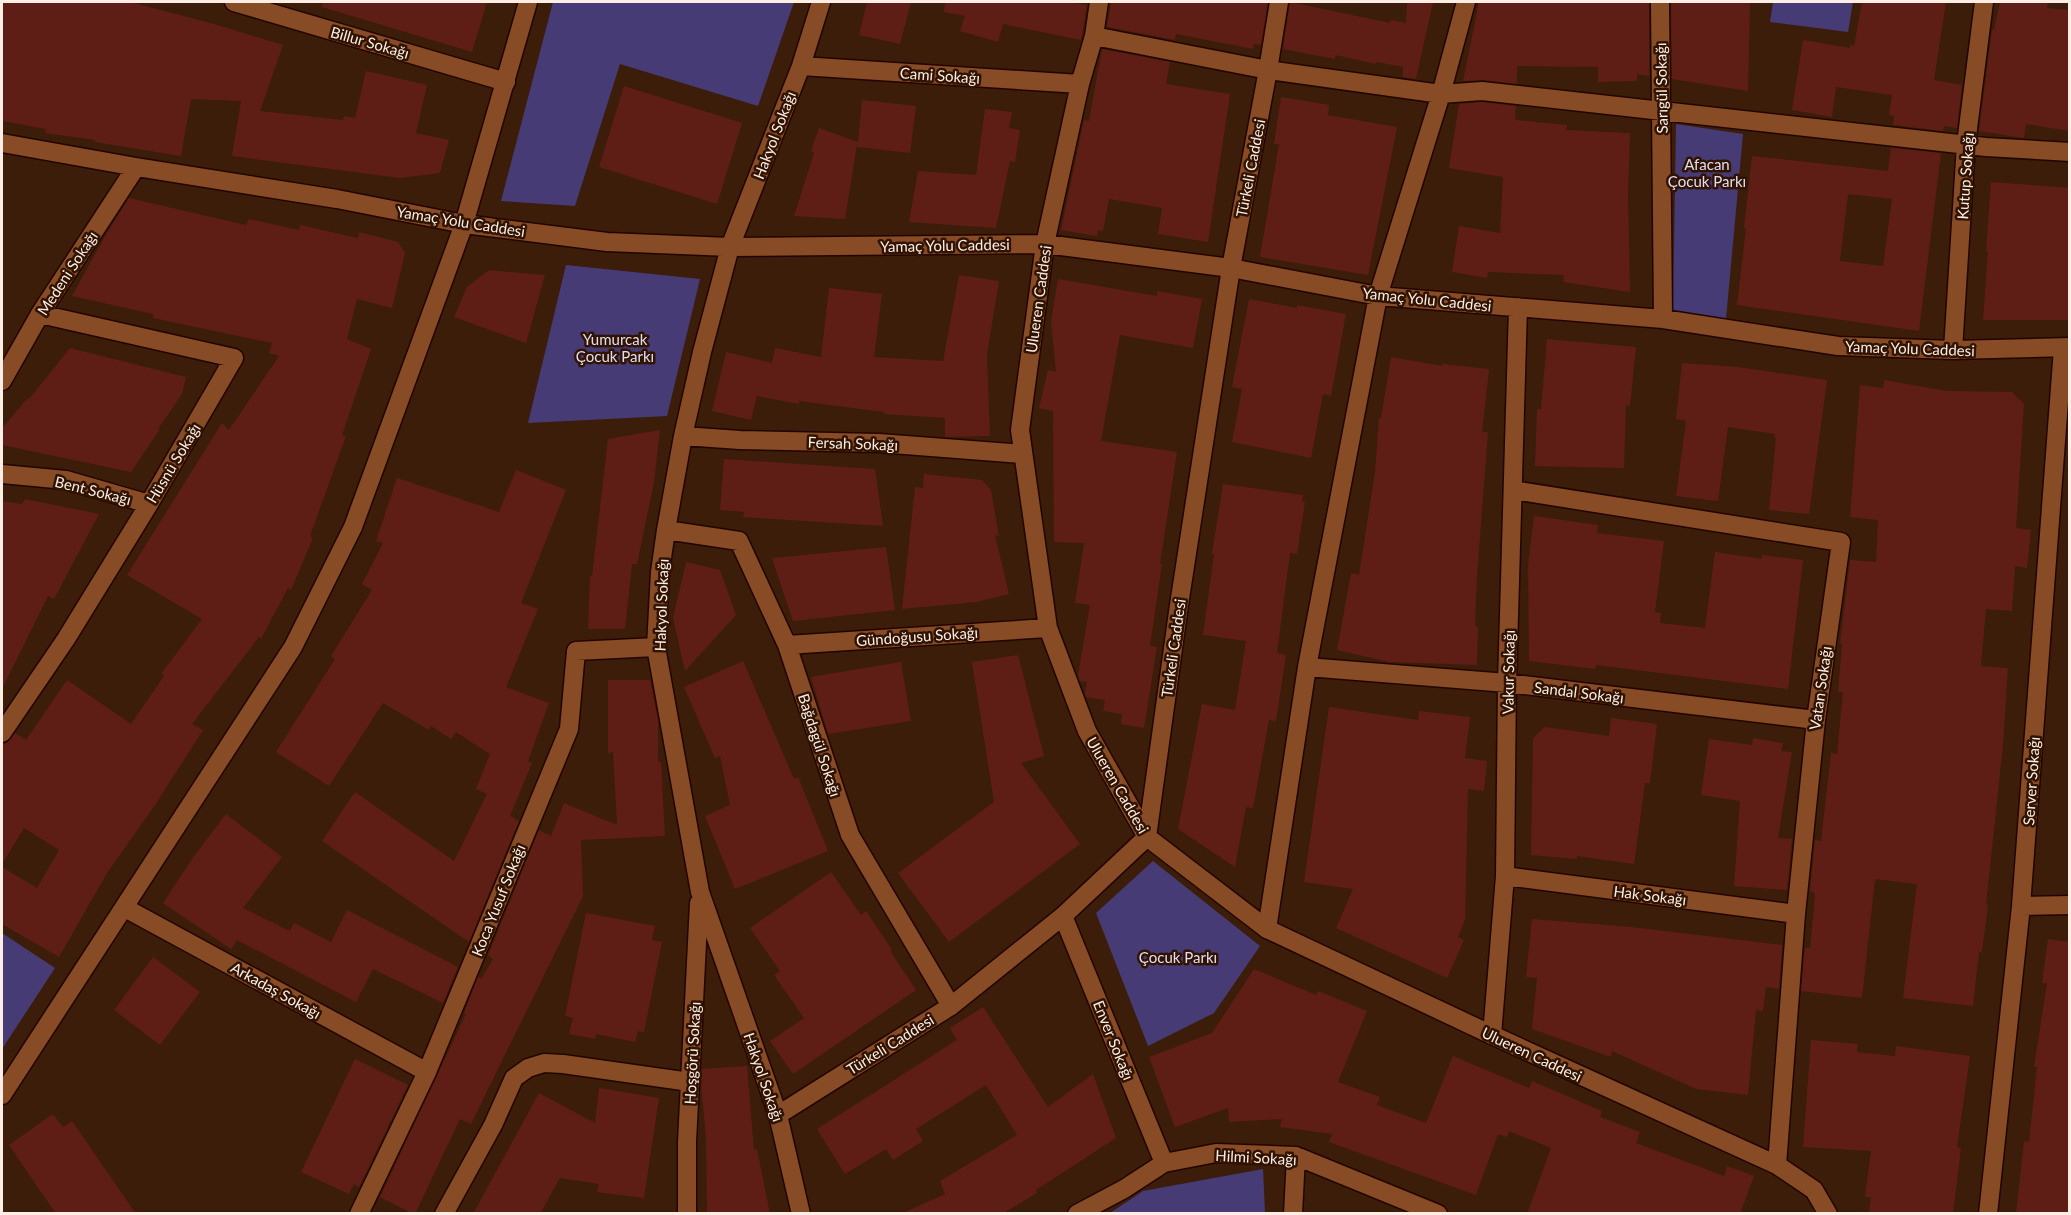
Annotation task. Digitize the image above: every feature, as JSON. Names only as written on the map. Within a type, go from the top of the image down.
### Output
[{"type":"street","name":"Billur Sokağı","points":[[234,2],[506,82]]},
{"type":"street","points":[[2,1095],[293,647],[348,537],[464,224],[528,2]]},
{"type":"street","name":"Hakyol Sokağı","points":[[801,1214],[778,1115],[700,892],[656,647],[660,572],[666,530],[683,436],[702,352],[730,247],[801,66],[820,2]]},
{"type":"street","name":"Ulueren Caddesi","points":[[1099,2],[1094,36],[1080,84],[1045,244],[1020,430],[1048,628],[1087,730],[1147,837],[1267,929],[1777,1165],[1814,1190],[1828,1214]]},
{"type":"street","name":"Türkeli Caddesi","points":[[778,1115],[951,1006],[1063,916],[1147,837],[1180,593],[1231,268],[1279,2]]},
{"type":"street","points":[[1267,929],[1307,667],[1378,296],[1441,94],[1466,2]]},
{"type":"street","name":"Sarıgül Sokağı","points":[[1660,2],[1663,319]]},
{"type":"street","name":"Kutup Sokağı","points":[[1953,350],[1966,144],[1984,2]]},
{"type":"street","points":[[1094,36],[1268,70],[1441,94],[1482,90],[1966,144],[2070,152]]},
{"type":"street","name":"Cami Sokağı","points":[[801,66],[1080,84]]},
{"type":"street","name":"Yamaç Yolu Caddesi","points":[[2,143],[464,224],[606,242],[730,247],[1045,244],[1231,268],[1378,296],[1663,319],[1838,346],[1953,350],[2066,348]]},
{"type":"street","name":"Medeni Sokağı","points":[[2,381],[40,314],[135,167]]},
{"type":"street","name":"Vakur Sokağı","points":[[1492,1035],[1505,876],[1507,683],[1518,307]]},
{"type":"street","name":"Hüsnü Sokağı","points":[[2,733],[66,639],[149,504],[234,358],[40,314]]},
{"type":"street","name":"Server Sokağı","points":[[1988,1214],[2021,906],[2066,348]]},
{"type":"street","name":"Fersah Sokağı","points":[[683,436],[740,440],[879,443],[1023,454]]},
{"type":"street","name":"Bent Sokağı","points":[[2,474],[66,480],[149,504]]},
{"type":"street","name":"Vatan Sokağı","points":[[1513,490],[1841,542],[1816,720],[1796,914],[1777,1165]]},
{"type":"street","name":"Bağdagül Sokağı","points":[[666,530],[739,541],[787,645],[850,835],[951,1006]]},
{"type":"street","name":"Gündoğusu Sokağı","points":[[787,645],[1048,628]]},
{"type":"street","name":"Koca Yusuf Sokağı","points":[[360,1213],[427,1072],[569,729],[576,651],[656,647]]},
{"type":"street","name":"Sandal Sokağı","points":[[1307,667],[1507,683],[1816,720]]},
{"type":"street","name":"Hak Sokağı","points":[[1505,876],[1796,914]]},
{"type":"street","name":"Hoşgörü Sokağı","points":[[687,1214],[687,1142],[700,892]]},
{"type":"street","points":[[2021,906],[2070,905]]},
{"type":"street","name":"Arkadaş Sokağı","points":[[124,908],[427,1072]]},
{"type":"street","name":"Enver Sokağı","points":[[1063,916],[1164,1163]]},
{"type":"street","points":[[444,1214],[493,1125],[514,1078],[528,1068],[544,1063],[563,1064],[690,1082]]},
{"type":"street","name":"Hilmi Sokağı","points":[[1077,1214],[1125,1189],[1164,1163],[1216,1152],[1296,1156],[1438,1214]]},
{"type":"street","points":[[1293,1214],[1296,1156]]},
{"type":"green space","points":[[553,2],[794,2],[758,106],[620,64],[575,206],[501,201]]},
{"type":"green space","points":[[1773,2],[1853,2],[1848,32],[1770,22]]},
{"type":"green space","name":"Afacan Çocuk Parkı","points":[[1676,124],[1743,134],[1726,319],[1673,310]]},
{"type":"green space","name":"Yumurcak Çocuk Parkı","points":[[566,265],[700,279],[667,416],[528,423]]},
{"type":"green space","name":"Çocuk Parkı","points":[[1153,861],[1260,946],[1214,1013],[1148,1046],[1096,913]]},
{"type":"green space","points":[[2,933],[55,968],[2,1049]]},
{"type":"green space","points":[[1263,1169],[1265,1213],[1110,1213],[1143,1191]]},
{"type":"building","points":[[2,2],[130,2],[283,45],[260,111],[343,120],[344,116],[355,118],[366,71],[427,85],[416,133],[449,140],[440,173],[400,178],[232,156],[241,101],[191,99],[181,156],[45,133],[46,129],[2,121]]},
{"type":"building","points":[[323,2],[487,2],[472,52],[322,7]]},
{"type":"building","points":[[867,2],[911,2],[900,44],[859,35]]},
{"type":"building","points":[[945,2],[1069,2],[1087,5],[1081,40],[1003,24],[998,42],[960,31],[965,16],[944,12]]},
{"type":"building","points":[[1111,2],[1268,2],[1261,45],[1254,44],[1253,49],[1176,34],[1175,40],[1107,27]]},
{"type":"building","points":[[1290,2],[1390,23],[1391,20],[1406,23],[1407,2],[1433,2],[1416,79],[1403,77],[1403,67],[1335,55],[1335,59],[1283,49]]},
{"type":"building","points":[[1479,2],[1649,2],[1649,76],[1637,74],[1637,81],[1598,82],[1598,67],[1517,66],[1517,84],[1483,80],[1463,81]]},
{"type":"building","points":[[1671,2],[1750,2],[1748,91],[1672,79]]},
{"type":"building","points":[[1862,2],[1946,2],[1934,80],[1962,85],[1957,128],[1944,126],[1943,131],[1893,125],[1894,116],[1889,115],[1892,95],[1836,87],[1832,117],[1792,110],[1803,40],[1850,48],[1850,45],[1854,46]]},
{"type":"building","points":[[2000,2],[2048,2],[2047,8],[2070,10],[2070,131],[2026,124],[2024,138],[1979,131],[1992,30],[1994,30]]},
{"type":"building","points":[[1102,49],[1170,62],[1166,84],[1230,94],[1208,242],[1158,234],[1162,208],[1109,199],[1103,231],[1098,230],[1097,236],[1061,230],[1084,120],[1089,121]]},
{"type":"building","points":[[624,86],[742,123],[717,204],[599,167]]},
{"type":"building","points":[[1281,97],[1329,105],[1328,115],[1397,127],[1368,275],[1260,257],[1279,144],[1274,144]]},
{"type":"building","points":[[862,100],[916,106],[910,153],[857,147],[857,144],[845,219],[794,216],[814,153],[811,151],[819,128],[858,142]]},
{"type":"building","points":[[1482,102],[1516,106],[1515,120],[1567,125],[1566,130],[1630,133],[1628,194],[1630,292],[1563,282],[1564,275],[1488,272],[1487,278],[1452,272],[1459,226],[1500,233],[1503,177],[1449,168],[1459,104]]},
{"type":"building","points":[[985,109],[1012,112],[1009,128],[1020,130],[1015,162],[1010,161],[996,228],[909,222],[918,171],[976,175]]},
{"type":"building","points":[[1891,148],[1941,153],[1919,331],[1737,305],[1752,156],[1888,171]],"holes":[[[1848,194],[1892,199],[1883,266],[1840,261]]]},
{"type":"building","points":[[1991,182],[2070,188],[2070,320],[1983,320]]},
{"type":"building","points":[[129,198],[246,225],[249,219],[299,230],[300,225],[358,238],[359,232],[398,242],[405,253],[392,308],[357,299],[347,339],[371,349],[342,435],[346,436],[310,536],[313,538],[291,590],[288,588],[261,639],[259,637],[192,724],[203,730],[155,805],[107,873],[59,957],[2,924],[2,867],[37,888],[59,850],[24,828],[2,864],[2,744],[7,743],[15,733],[26,740],[67,680],[131,724],[164,676],[161,674],[202,619],[127,575],[222,423],[229,430],[279,356],[269,353],[272,343],[153,318],[153,314],[72,296]]},
{"type":"building","points":[[489,270],[545,275],[526,343],[454,317],[467,287]]},
{"type":"building","points":[[959,275],[999,281],[987,354],[990,436],[945,437],[945,418],[884,414],[884,412],[799,401],[799,404],[757,396],[751,420],[712,411],[726,352],[772,363],[775,348],[821,357],[829,288],[882,294],[874,357],[943,361]]},
{"type":"building","points":[[1058,279],[1157,296],[1157,291],[1202,299],[1193,348],[1120,335],[1101,441],[1177,452],[1150,646],[1157,647],[1144,728],[1121,724],[1122,714],[1103,711],[1105,700],[1086,697],[1087,682],[1080,681],[1078,676],[1090,605],[1075,603],[1084,543],[1054,542],[1053,411],[1039,408],[1048,370],[1056,372],[1051,321]]},
{"type":"building","points":[[1249,299],[1346,314],[1331,396],[1323,394],[1311,458],[1232,442],[1242,389],[1232,387]]},
{"type":"building","points":[[1547,339],[1636,347],[1630,406],[1626,405],[1624,468],[1535,466],[1537,409],[1541,409]]},
{"type":"building","points":[[70,348],[186,377],[182,394],[131,472],[2,445],[2,428]]},
{"type":"building","points":[[1391,357],[1442,366],[1442,364],[1489,369],[1482,432],[1488,432],[1477,576],[1475,626],[1478,627],[1477,665],[1389,662],[1337,650],[1351,573],[1359,575],[1375,472],[1379,418],[1381,418]]},
{"type":"building","points":[[1682,363],[1738,367],[1827,380],[1809,514],[1769,510],[1775,434],[1728,427],[1718,501],[1676,496],[1686,421],[1676,419]]},
{"type":"building","points":[[1884,380],[1947,391],[2012,392],[2024,404],[2016,528],[2031,530],[2027,568],[2015,566],[2012,611],[1986,609],[1981,666],[2008,668],[2003,745],[1986,905],[1988,905],[1982,952],[1979,952],[1973,1006],[1903,998],[1917,884],[1875,879],[1862,998],[1801,991],[1805,948],[1810,948],[1815,895],[1810,891],[1815,840],[1821,841],[1831,753],[1837,754],[1843,692],[1838,692],[1842,644],[1840,644],[1850,560],[1876,562],[1878,520],[1850,517],[1860,385],[1883,388]]},
{"type":"building","points":[[660,430],[654,482],[637,564],[632,564],[625,629],[588,629],[590,576],[592,576],[608,439]]},
{"type":"building","points":[[724,459],[875,469],[883,526],[743,517],[744,512],[720,510]]},
{"type":"building","points":[[516,470],[566,490],[521,603],[538,609],[506,687],[549,703],[528,761],[532,763],[510,816],[519,821],[469,942],[322,841],[355,792],[454,861],[487,794],[476,789],[490,754],[456,732],[451,739],[431,726],[429,730],[383,703],[329,786],[276,752],[335,659],[331,656],[372,590],[362,584],[383,543],[376,541],[397,478],[499,512]]},
{"type":"building","points":[[924,474],[982,480],[991,490],[999,536],[995,535],[1009,594],[976,602],[902,609],[915,487],[923,488]]},
{"type":"building","points":[[1223,484],[1303,495],[1302,501],[1305,502],[1297,554],[1290,553],[1277,653],[1286,655],[1276,721],[1269,720],[1253,808],[1246,807],[1235,867],[1178,829],[1202,704],[1235,710],[1246,641],[1203,635]]},
{"type":"building","points":[[25,499],[99,514],[54,599],[48,596],[2,689],[2,501],[22,504]]},
{"type":"building","points":[[1534,516],[1598,525],[1597,533],[1664,541],[1655,612],[1661,613],[1660,623],[1705,628],[1715,552],[1762,559],[1762,555],[1803,560],[1788,689],[1596,665],[1595,669],[1529,661],[1528,566]]},
{"type":"building","points":[[886,547],[895,610],[793,621],[772,558]]},
{"type":"building","points":[[686,562],[720,570],[736,615],[685,671],[673,618]]},
{"type":"building","points":[[1018,655],[1044,756],[1021,763],[1080,844],[949,942],[898,873],[994,802],[972,662]]},
{"type":"building","points":[[743,661],[794,779],[798,777],[828,851],[735,889],[705,816],[730,805],[720,756],[715,758],[684,687]]},
{"type":"building","points":[[901,662],[911,721],[828,734],[811,677]]},
{"type":"building","points":[[608,680],[650,680],[658,720],[658,762],[661,762],[665,836],[581,840],[583,896],[471,1124],[460,1119],[413,1214],[380,1197],[466,1014],[464,1013],[478,977],[481,979],[493,959],[488,955],[539,830],[551,836],[564,803],[617,825],[613,751],[608,754]]},
{"type":"building","points":[[1329,707],[1418,720],[1419,711],[1470,717],[1465,758],[1487,761],[1484,791],[1468,789],[1465,920],[1458,937],[1464,940],[1447,978],[1336,928],[1353,889],[1304,882]]},
{"type":"building","points":[[1611,718],[1657,724],[1650,783],[1645,783],[1634,864],[1577,856],[1577,859],[1531,855],[1533,738],[1545,727],[1609,736]]},
{"type":"building","points":[[1753,738],[1783,743],[1781,751],[1792,752],[1778,838],[1792,839],[1787,890],[1734,886],[1740,801],[1701,795],[1709,739],[1752,745]]},
{"type":"building","points":[[226,814],[282,857],[243,908],[290,931],[294,923],[331,942],[347,910],[458,967],[443,1003],[373,969],[356,1002],[237,940],[231,949],[163,903],[194,856]]},
{"type":"building","points":[[831,872],[861,915],[866,911],[916,990],[793,1074],[770,1041],[804,1018],[774,975],[780,971],[750,928]]},
{"type":"building","points":[[586,913],[655,926],[652,940],[662,942],[644,1032],[638,1031],[635,1042],[596,1034],[595,1039],[569,1034],[573,1018],[565,1016]]},
{"type":"building","points":[[1532,919],[1631,927],[1782,945],[1779,989],[1766,987],[1763,1011],[1756,1010],[1748,1095],[1696,1089],[1612,1051],[1611,1057],[1532,1029],[1537,978],[1526,977]]},
{"type":"building","points":[[2048,939],[2070,942],[2070,1214],[2016,1214],[2024,1141],[2029,1142],[2037,1067],[2034,1067],[2047,983],[2042,983]]},
{"type":"building","points":[[153,957],[200,992],[160,1045],[114,1010]]},
{"type":"building","points":[[1254,969],[1316,995],[1318,991],[1367,1011],[1338,1082],[1380,1097],[1377,1105],[1426,1123],[1453,1056],[1529,1088],[1532,1081],[1602,1111],[1600,1117],[1640,1132],[1636,1143],[1724,1176],[1727,1166],[1754,1176],[1740,1214],[1527,1214],[1551,1148],[1509,1131],[1507,1137],[1498,1134],[1476,1195],[1329,1142],[1332,1134],[1280,1127],[1282,1119],[1229,1122],[1228,1108],[1175,1127],[1149,1057],[1212,1033]]},
{"type":"building","points":[[983,1007],[1048,1107],[1093,1074],[1116,1138],[1036,1190],[1037,1193],[1002,1214],[901,1214],[945,1194],[940,1181],[1017,1135],[986,1085],[916,1129],[923,1141],[893,1160],[886,1149],[845,1174],[817,1129],[957,1040],[950,1028]]},
{"type":"building","points":[[1811,1040],[1858,1044],[1857,1052],[1895,1056],[1896,1046],[1970,1056],[1957,1147],[1961,1148],[1953,1214],[1869,1214],[1871,1197],[1865,1197],[1871,1151],[1803,1147]]},
{"type":"building","points":[[355,1059],[408,1085],[359,1187],[354,1184],[349,1194],[301,1172]]},
{"type":"building","points":[[747,1066],[754,1150],[757,1149],[770,1214],[707,1214],[702,1069]]},
{"type":"building","points":[[599,1088],[659,1098],[644,1198],[597,1192],[599,1184],[560,1178],[540,1214],[473,1214],[539,1093],[595,1123]]},
{"type":"building","points":[[53,1114],[63,1127],[72,1121],[136,1214],[56,1214],[9,1145]]}]
